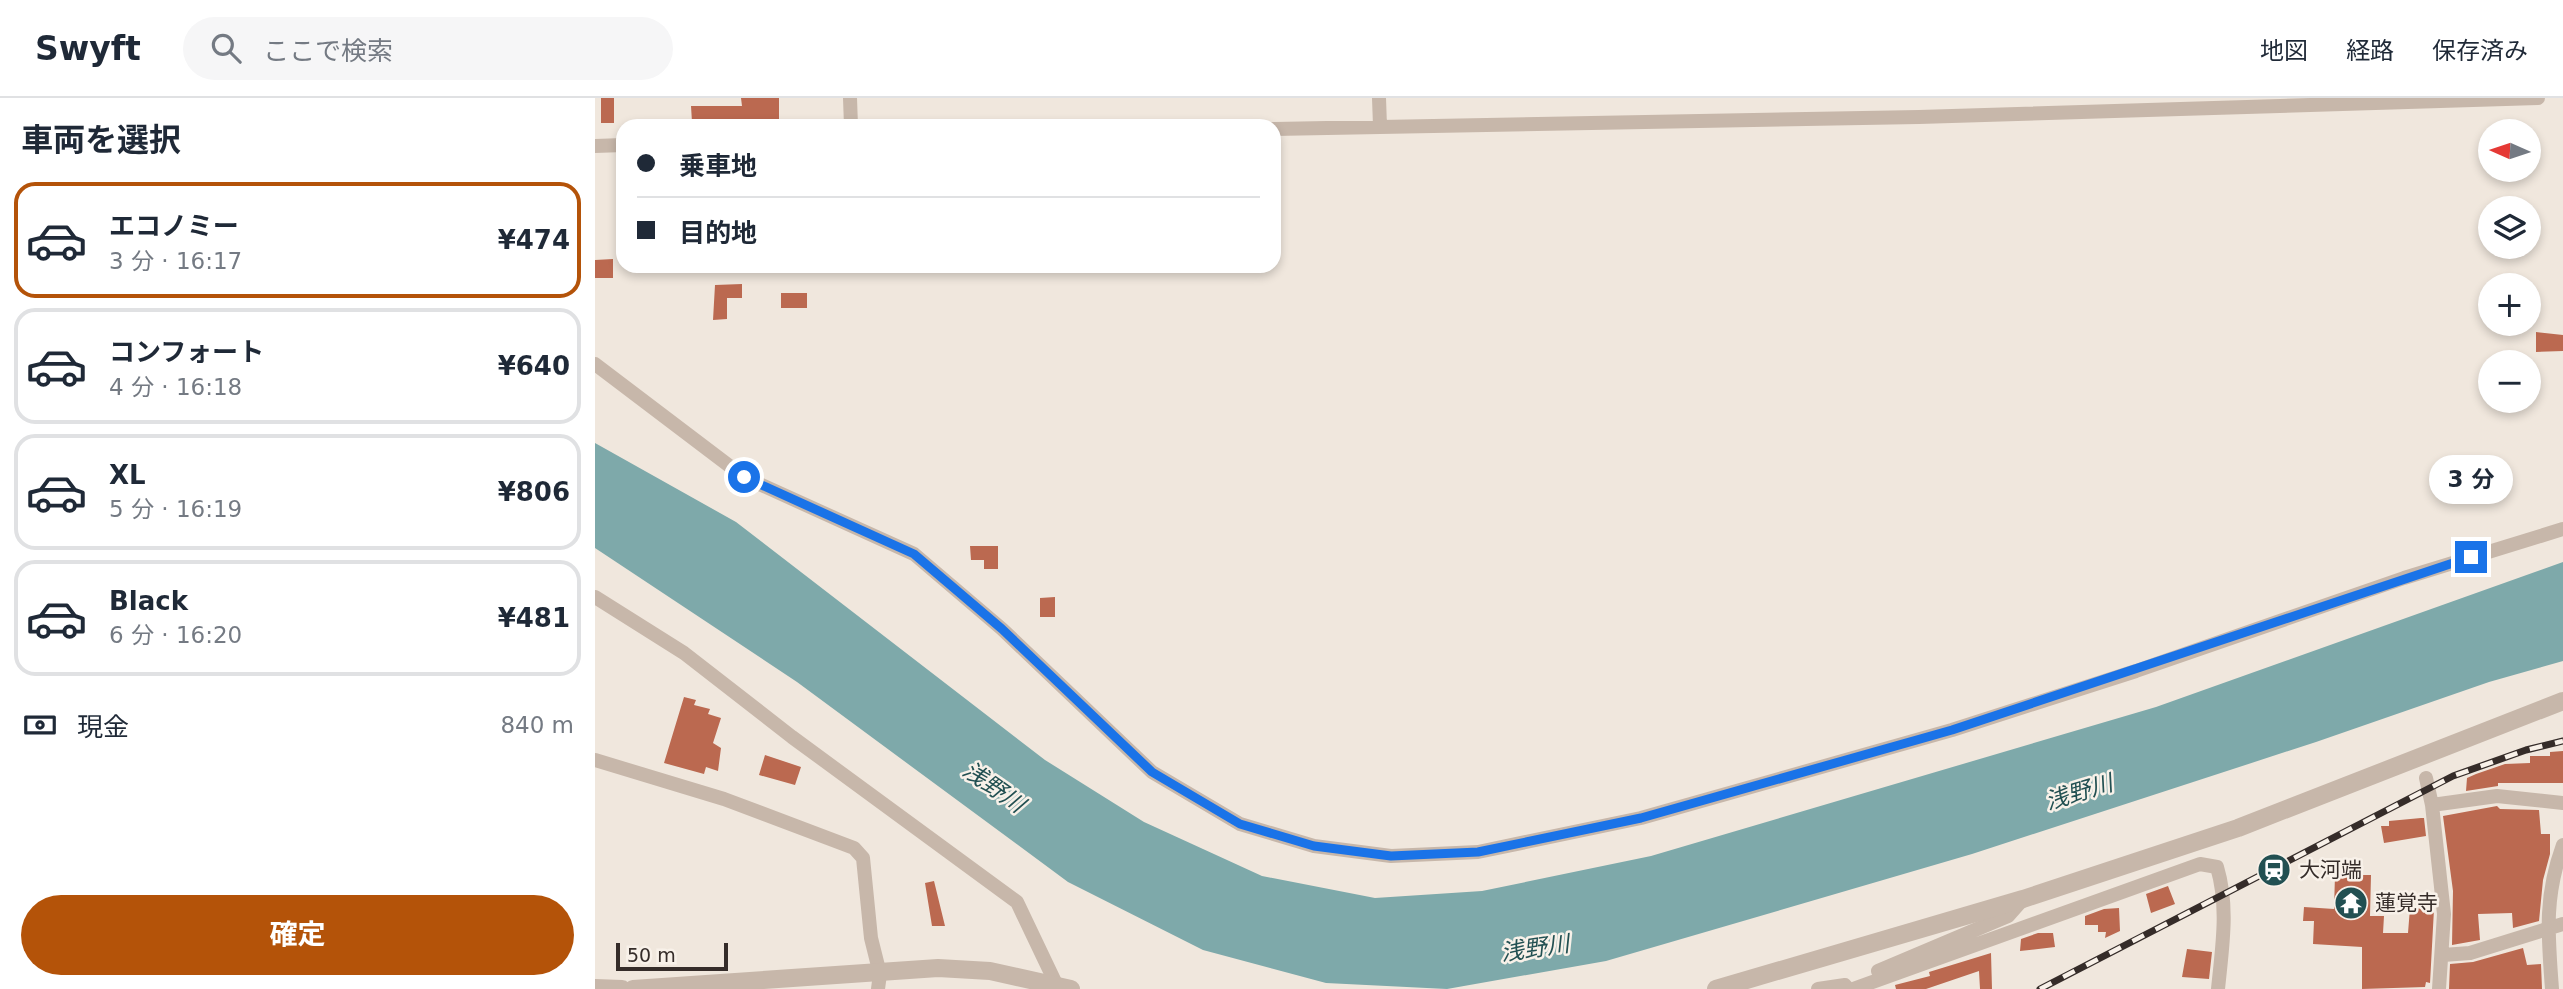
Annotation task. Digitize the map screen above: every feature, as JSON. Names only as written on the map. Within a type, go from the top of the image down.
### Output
[{"type":"street","points":[[850,98],[851,119]]},
{"type":"street","points":[[1379,98],[1380,126]]},
{"type":"street","points":[[1281,129],[1919,117],[2538,98]]},
{"type":"street","points":[[595,146],[616,145]]},
{"type":"street","points":[[595,364],[744,477],[914,554],[1002,629],[1152,772],[1240,824],[1314,846],[1391,856],[1478,852],[1641,818],[1952,730],[2136,671],[2404,578],[2563,529]]},
{"type":"street","points":[[595,597],[684,653],[792,737],[1017,902],[1064,988]]},
{"type":"street","points":[[1716,989],[2022,899],[2238,828],[2563,701]]},
{"type":"street","points":[[595,760],[724,799],[854,848],[863,858],[871,938],[879,981]]},
{"type":"street","points":[[2427,778],[2444,914],[2439,989]]},
{"type":"street","points":[[2432,806],[2497,796],[2563,803]]},
{"type":"street","points":[[2553,989],[2547,928],[2551,876],[2563,845]]},
{"type":"street","points":[[1818,989],[1849,988],[2200,864],[2217,867],[2223,887],[2225,903],[2218,989]]},
{"type":"street","points":[[1849,988],[2008,916],[2022,899]]},
{"type":"street","points":[[2443,955],[2470,953],[2563,923]]},
{"type":"street","points":[[633,989],[879,981],[938,968],[990,971],[1064,988]]},
{"type":"street","points":[[990,971],[1024,989]]},
{"type":"street","points":[[595,988],[622,989]]},
{"type":"water","name":"浅野川","points":[[595,443],[736,522],[1045,760],[1144,822],[1262,876],[1375,898],[1482,891],[1651,856],[2156,707],[2563,562],[2563,661],[2489,682],[2316,742],[1972,854],[1606,961],[1447,989],[1326,983],[1203,950],[1068,882],[797,682],[595,548]]},
{"type":"building","points":[[601,98],[614,98],[614,123],[601,123]]},
{"type":"building","points":[[741,98],[779,98],[779,119],[692,119],[691,106],[742,106]]},
{"type":"building","points":[[613,259],[613,278],[595,278],[595,260]]},
{"type":"building","points":[[742,284],[742,298],[727,298],[727,319],[713,320],[715,285]]},
{"type":"building","points":[[781,293],[807,293],[807,308],[781,308]]},
{"type":"building","points":[[2541,333],[2563,335],[2563,351],[2536,350],[2536,336],[2541,336]]},
{"type":"building","points":[[970,546],[998,546],[998,569],[984,569],[984,560],[971,560]]},
{"type":"building","points":[[1055,597],[1055,617],[1040,617],[1040,598]]},
{"type":"building","points":[[684,697],[696,700],[694,705],[710,709],[708,714],[721,718],[713,743],[721,748],[718,771],[706,767],[704,774],[664,763]]},
{"type":"building","points":[[2563,751],[2563,783],[2498,783],[2498,786],[2466,791],[2467,778],[2476,774],[2505,764],[2530,763],[2530,756],[2550,756],[2550,752]]},
{"type":"building","points":[[765,755],[801,767],[795,785],[759,775]]},
{"type":"building","points":[[2497,806],[2500,809],[2539,810],[2541,834],[2550,834],[2550,854],[2543,880],[2539,921],[2513,928],[2512,913],[2478,914],[2480,940],[2452,945],[2453,891],[2443,816]]},
{"type":"building","points":[[2424,818],[2426,836],[2384,843],[2381,826],[2389,826],[2389,821]]},
{"type":"building","points":[[2335,875],[2371,875],[2370,916],[2384,916],[2383,933],[2408,933],[2410,908],[2434,909],[2430,983],[2426,982],[2425,987],[2362,989],[2362,947],[2313,944],[2314,921],[2303,921],[2304,907],[2334,909]]},
{"type":"building","points":[[934,881],[945,926],[932,926],[925,883]]},
{"type":"building","points":[[2168,886],[2175,904],[2151,913],[2146,894]]},
{"type":"building","points":[[2119,908],[2120,931],[2105,938],[2106,932],[2098,932],[2098,925],[2085,925],[2085,916],[2104,909]]},
{"type":"building","points":[[2038,933],[2053,933],[2055,947],[2020,951],[2021,939]]},
{"type":"building","points":[[2523,948],[2527,965],[2541,964],[2542,989],[2449,989],[2450,964],[2473,962]]},
{"type":"building","points":[[2187,949],[2212,952],[2209,979],[2182,977]]},
{"type":"building","points":[[1991,953],[1992,989],[1980,989],[1979,971],[1926,989],[1896,989],[1895,985],[1930,976],[1929,972]]},
{"type":"railway","points":[[2040,989],[2453,776],[2526,750],[2563,741]]},
{"type":"place","name":"大河端","points":[[2274,870]]},
{"type":"place","name":"蓮覚寺","points":[[2351,903]]},
{"type":"route","points":[[744,477],[914,554],[1002,629],[1152,772],[1240,824],[1314,846],[1391,856],[1478,852],[1641,818],[1952,730],[2136,671],[2471,557]]}]
